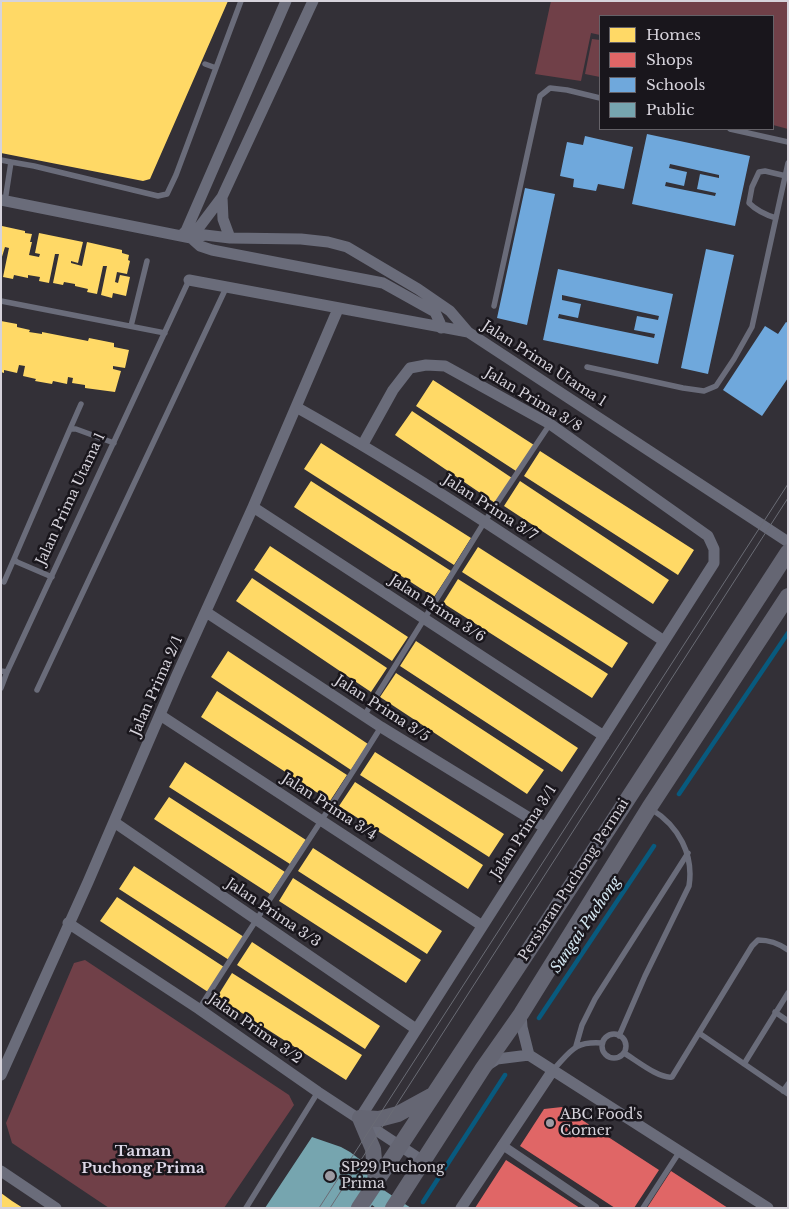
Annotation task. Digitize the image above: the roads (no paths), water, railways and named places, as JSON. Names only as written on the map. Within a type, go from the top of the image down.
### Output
[{"type":"main road","name":"Persiaran Puchong Permai","points":[[359,1208],[788,552]]},
{"type":"main road","name":"Persiaran Puchong Permai","points":[[393,1208],[483,1068],[521,1014],[649,808],[788,596]]},
{"type":"main road","points":[[629,797],[649,808]]},
{"type":"main road","points":[[376,1182],[373,1149],[360,1118],[379,1119],[398,1114],[433,1094]]},
{"type":"street","points":[[186,237],[186,231],[286,1]]},
{"type":"street","points":[[186,237],[222,197],[313,1]]},
{"type":"street","points":[[222,197],[223,219],[230,238]]},
{"type":"street","points":[[3,201],[186,237],[205,235],[230,238],[301,239],[328,242],[347,247],[418,289],[450,311],[468,332]]},
{"type":"street","points":[[186,237],[200,246],[212,250],[383,283],[435,312],[441,328]]},
{"type":"street","name":"Jalan Prima Utama 1","points":[[189,280],[468,332],[788,542]]},
{"type":"street","name":"Jalan Prima 2/1","points":[[1,1075],[4,1062],[114,822],[254,507],[338,309]]},
{"type":"street","name":"Jalan Prima 3/8","points":[[363,444],[393,390],[410,368],[426,365],[445,366],[550,424],[708,536],[714,548],[714,563]]},
{"type":"street","name":"Jalan Prima 3/7","points":[[296,407],[363,444],[486,521],[664,641]]},
{"type":"street","name":"Jalan Prima 3/6","points":[[254,507],[604,736]]},
{"type":"street","name":"Jalan Prima 3/1","points":[[360,1118],[481,925],[714,563]]},
{"type":"street","name":"Jalan Prima 3/5","points":[[206,612],[364,716],[544,827]]},
{"type":"street","name":"Jalan Prima 3/4","points":[[160,715],[481,925]]},
{"type":"street","name":"Jalan Prima 3/3","points":[[114,822],[416,1029]]},
{"type":"street","name":"Jalan Prima 3/2","points":[[68,923],[199,1009],[318,1092],[423,1161]]},
{"type":"street","points":[[521,1014],[522,1027],[530,1055],[768,1208]]},
{"type":"street","points":[[483,1068],[497,1060],[530,1055]]},
{"type":"street","points":[[461,1208],[553,1070]]},
{"type":"street","points":[[502,1146],[595,1208]]},
{"type":"street","points":[[1,1171],[56,1208]]},
{"type":"lane","points":[[1,160],[158,196],[167,194],[176,175],[241,1]]},
{"type":"lane","points":[[205,64],[216,68]]},
{"type":"lane","points":[[494,306],[540,96],[550,88],[599,98]]},
{"type":"lane","points":[[734,130],[788,142]]},
{"type":"lane","points":[[3,201],[11,162]]},
{"type":"lane","points":[[588,367],[683,388],[704,391],[716,386],[752,327],[788,163]]},
{"type":"lane","points":[[776,218],[764,214],[749,203],[752,187],[759,172],[764,171],[786,176]]},
{"type":"lane","points":[[131,326],[147,260]]},
{"type":"lane","name":"Jalan Prima Utama 1","points":[[1,688],[4,671],[52,577],[189,280]]},
{"type":"lane","points":[[37,690],[226,288]]},
{"type":"lane","points":[[1,301],[165,333]]},
{"type":"lane","points":[[4,582],[81,404]]},
{"type":"lane","points":[[364,716],[424,618],[550,424]]},
{"type":"lane","points":[[70,429],[76,428],[114,443]]},
{"type":"lane","points":[[14,558],[17,562],[52,577]]},
{"type":"lane","points":[[199,1009],[323,821],[382,727]]},
{"type":"lane","points":[[618,1036],[688,886],[691,872],[688,853],[670,824],[649,808]]},
{"type":"lane","points":[[553,1070],[576,1046],[582,1025],[595,999],[688,853]]},
{"type":"lane","points":[[624,1052],[658,1074],[668,1078],[672,1077],[752,946],[758,940],[768,940],[788,950]]},
{"type":"lane","points":[[744,1064],[788,993]]},
{"type":"lane","points":[[775,1012],[788,1021]]},
{"type":"lane","points":[[699,1033],[786,1093],[788,1084]]},
{"type":"lane","points":[[611,1035],[618,1036],[624,1041],[624,1052],[614,1058],[607,1056],[603,1050],[602,1043],[604,1039],[611,1035]]},
{"type":"lane","points":[[576,1046],[589,1042],[602,1043]]},
{"type":"lane","points":[[246,1208],[318,1092]]},
{"type":"lane","points":[[643,1208],[680,1151]]},
{"type":"waterway","name":"Sungai Puchong","points":[[679,794],[788,633]]},
{"type":"waterway","name":"Sungai Puchong","points":[[539,1018],[654,846]]},
{"type":"waterway","name":"Sungai Puchong","points":[[423,1202],[505,1075]]},
{"type":"tram line","points":[[319,1208],[788,484]]},
{"type":"tram line","points":[[330,1208],[788,498]]},
{"type":"place","name":"ABC Food's Corner","points":[[550,1123]]},
{"type":"place","name":"SP29 Puchong Prima","points":[[330,1176]]},
{"type":"district","name":"Taman Puchong Prima","points":[[143,1160]]}]
